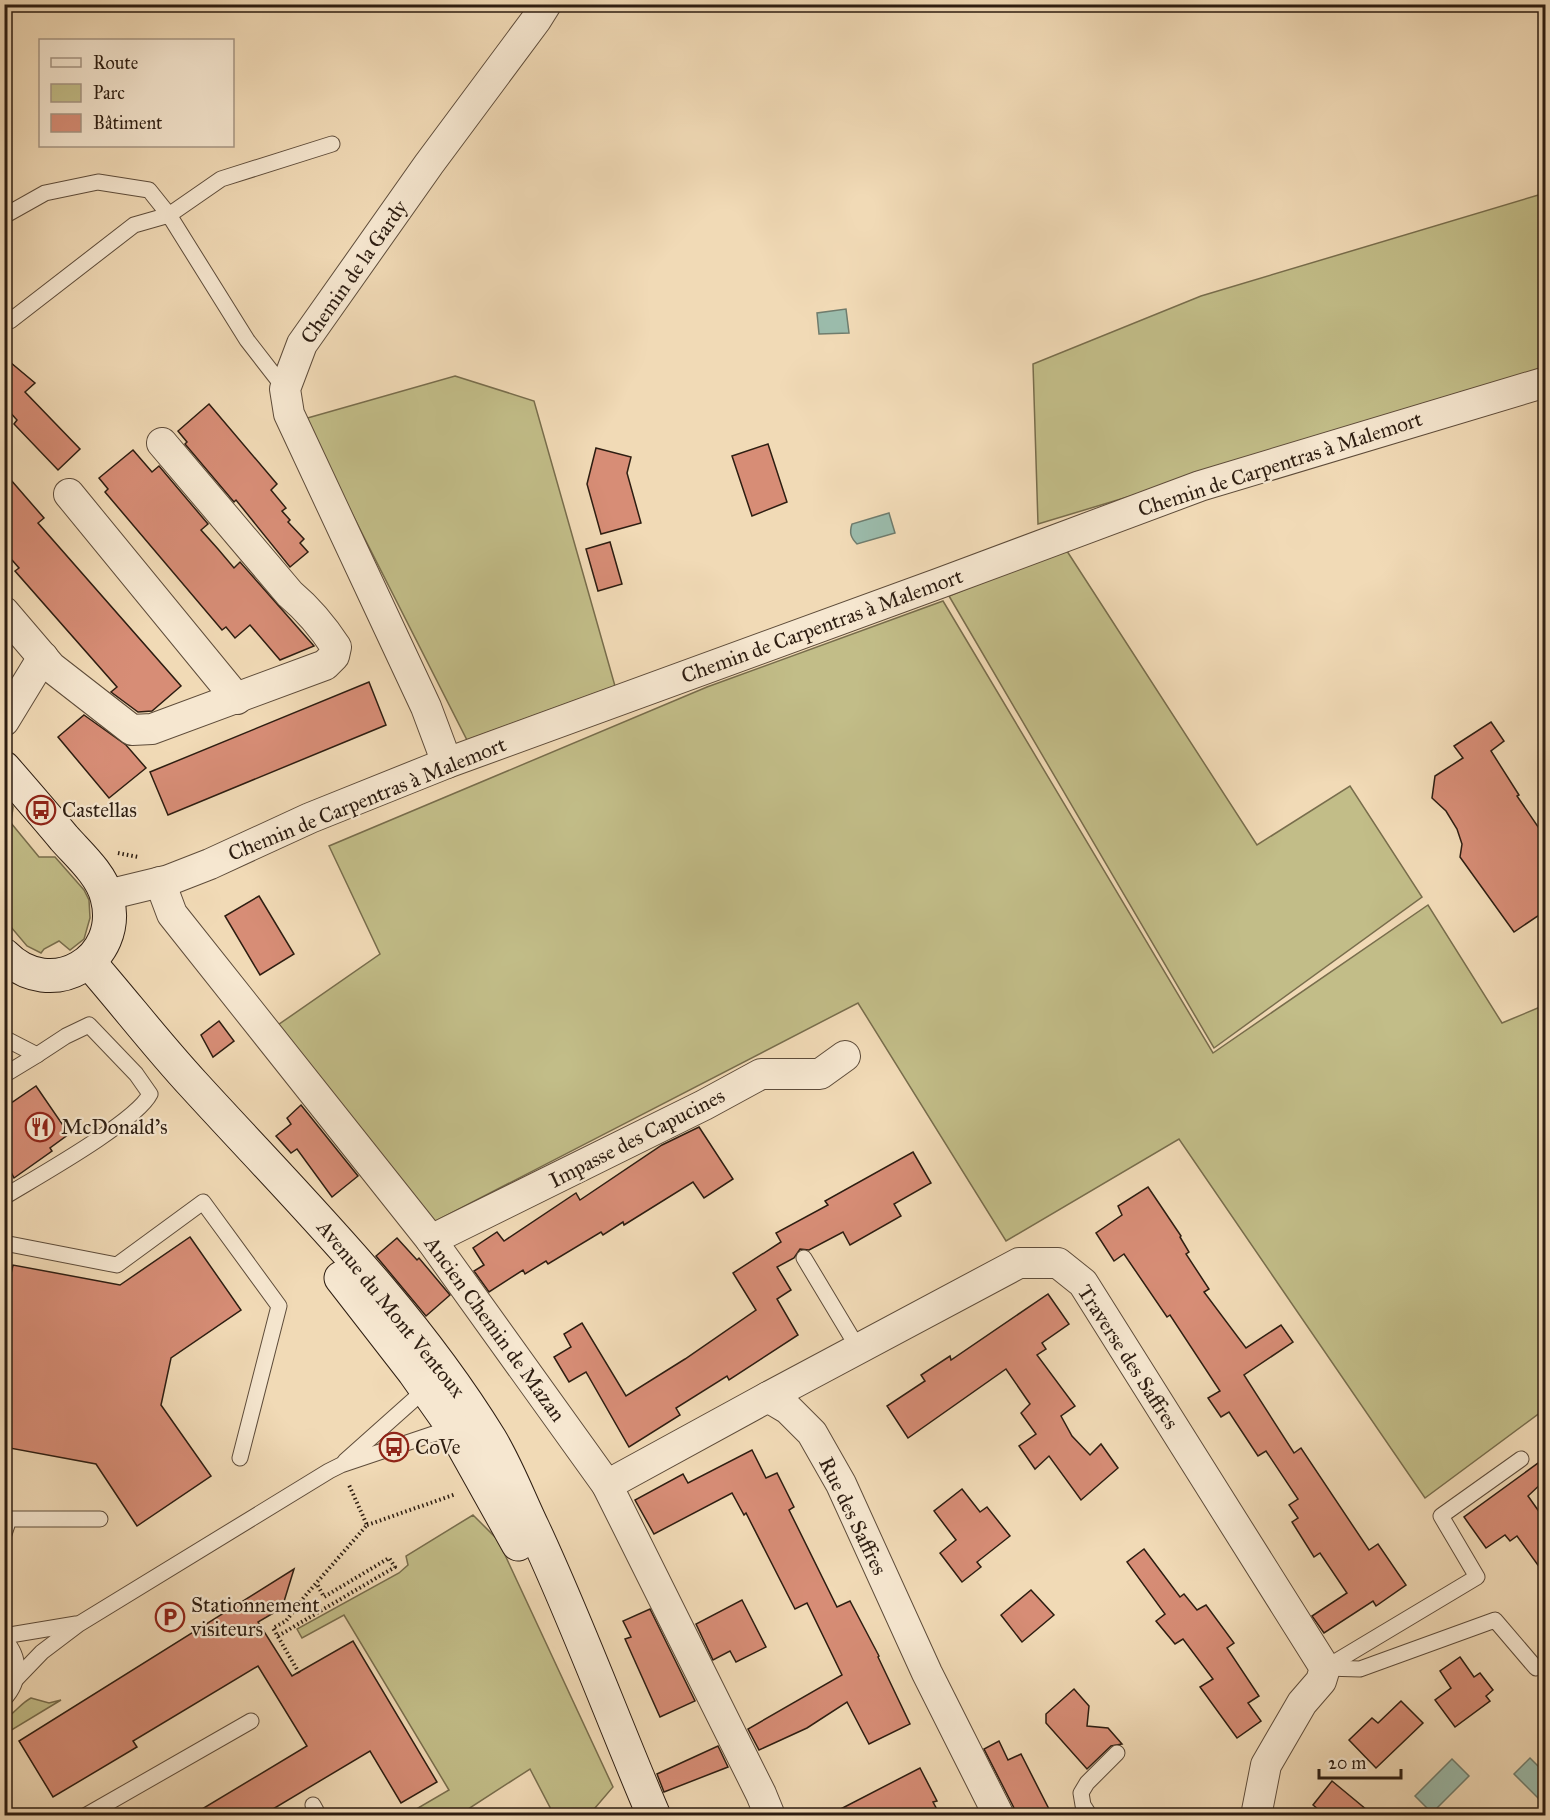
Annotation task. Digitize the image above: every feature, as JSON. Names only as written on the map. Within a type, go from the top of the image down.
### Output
[{"type":"main road","points":[[4,768],[95,873],[107,895],[111,923],[98,951],[89,962],[69,973],[33,974],[21,969],[4,955]]},
{"type":"main road","name":"Avenue du Mont Ventoux","points":[[89,962],[192,1083],[443,1396],[491,1442],[557,1581],[654,1815]]},
{"type":"main road","name":"Avenue du Mont Ventoux","points":[[443,1396],[617,1729]]},
{"type":"street","name":"Chemin de la Gardy","points":[[285,389],[302,344],[546,4]]},
{"type":"street","name":"Chemin de Carpentras à Malemort","points":[[107,895],[165,881],[210,864],[310,818],[447,763],[1200,486],[1545,382]]},
{"type":"street","points":[[285,389],[289,414],[426,707],[447,763]]},
{"type":"street","points":[[4,612],[51,667],[132,730],[152,729],[237,699],[325,665],[334,656],[336,647],[325,630],[290,594],[162,443]]},
{"type":"street","points":[[69,494],[237,699]]},
{"type":"street","points":[[4,721],[43,657]]},
{"type":"street","name":"Ancien Chemin de Mazan","points":[[165,881],[172,914],[431,1240],[607,1485],[770,1815]]},
{"type":"street","name":"Impasse des Capucines","points":[[431,1240],[704,1106],[761,1074],[820,1074],[845,1056]]},
{"type":"street","name":"Traverse des Saffres","points":[[768,1397],[1019,1263],[1058,1263],[1083,1283],[1325,1668]]},
{"type":"street","points":[[607,1485],[768,1397]]},
{"type":"street","name":"Rue des Saffres","points":[[768,1397],[788,1409],[812,1433],[841,1484],[927,1673],[999,1815]]},
{"type":"street","points":[[1256,1815],[1266,1765],[1302,1703],[1321,1681],[1325,1668]]},
{"type":"lane","points":[[4,313],[10,321],[134,225],[170,215],[221,179],[332,144]]},
{"type":"lane","points":[[4,216],[45,194],[98,182],[149,190],[170,215],[247,340],[285,389]]},
{"type":"lane","points":[[4,1076],[66,1036],[88,1025],[136,1074],[150,1094],[146,1103],[122,1122],[4,1197]]},
{"type":"lane","points":[[4,1038],[37,1055]]},
{"type":"lane","points":[[4,1243],[117,1265],[202,1202],[279,1306],[240,1458]]},
{"type":"lane","points":[[804,1258],[858,1348]]},
{"type":"lane","points":[[16,1679],[42,1652],[79,1624],[341,1465],[443,1396]]},
{"type":"lane","points":[[341,1465],[445,1430],[443,1396]]},
{"type":"lane","points":[[1325,1668],[1477,1577],[1441,1516],[1521,1459]]},
{"type":"lane","points":[[4,1534],[9,1519],[100,1519]]},
{"type":"lane","points":[[1325,1668],[1360,1669],[1495,1620],[1536,1668]]},
{"type":"lane","points":[[4,1699],[14,1686],[17,1659],[4,1638],[79,1624]]},
{"type":"lane","points":[[85,1815],[251,1721]]},
{"type":"lane","points":[[1090,1815],[1083,1805],[1081,1793],[1087,1783],[1117,1753]]},
{"type":"path","points":[[110,847],[117,853],[138,857],[155,853],[165,881]]},
{"type":"path","points":[[341,1465],[367,1525]]},
{"type":"path","points":[[298,1673],[273,1629],[286,1622],[367,1525],[464,1491]]},
{"type":"path","points":[[278,1636],[395,1567],[389,1558],[324,1598],[317,1584]]},
{"type":"green space","points":[[1545,193],[1545,371],[1038,524],[1033,364],[1201,296]]},
{"type":"green space","points":[[455,376],[534,401],[615,686],[467,740],[304,419]]},
{"type":"green space","points":[[1065,548],[1257,845],[1350,786],[1422,897],[1214,1048],[949,596]]},
{"type":"green space","points":[[943,601],[1213,1053],[1428,905],[1502,1023],[1545,1005],[1545,1409],[1425,1498],[1179,1139],[1006,1241],[858,1003],[432,1223],[275,1027],[380,954],[329,846],[707,687]]},
{"type":"green space","points":[[5,798],[13,807],[11,823],[39,857],[55,857],[84,890],[89,900],[90,918],[84,939],[70,950],[59,941],[41,953],[27,946],[5,920]]},
{"type":"green space","points":[[473,1515],[498,1540],[613,1787],[589,1815],[554,1815],[530,1769],[459,1815],[406,1815],[449,1790],[344,1615],[302,1638],[297,1629],[399,1573],[408,1565],[406,1556]]},
{"type":"green space","points":[[31,1698],[49,1703],[61,1700],[5,1734],[5,1719]]},
{"type":"shaded area","points":[[846,309],[849,333],[819,334],[817,313]]},
{"type":"shaded area","points":[[889,513],[895,533],[857,544],[855,542],[851,533],[852,524]]},
{"type":"shaded area","points":[[1530,1758],[1545,1773],[1545,1805],[1514,1774]]},
{"type":"shaded area","points":[[1452,1759],[1469,1776],[1432,1813],[1415,1796]]},
{"type":"building","points":[[4,357],[35,383],[25,392],[80,449],[58,470],[14,424],[17,420],[7,409],[4,411]]},
{"type":"building","points":[[209,404],[277,484],[271,490],[286,508],[282,511],[290,520],[288,522],[304,539],[300,543],[308,552],[290,567],[236,500],[234,502],[185,444],[187,442],[178,431]]},
{"type":"building","points":[[768,444],[787,502],[752,516],[732,456]]},
{"type":"building","points":[[596,448],[631,457],[627,473],[641,523],[601,534],[587,484]]},
{"type":"building","points":[[133,450],[152,472],[159,466],[208,524],[201,530],[234,568],[240,562],[314,646],[280,660],[250,625],[235,638],[226,627],[222,630],[105,492],[108,489],[99,478]]},
{"type":"building","points":[[4,472],[44,518],[38,523],[181,686],[152,711],[138,712],[111,692],[117,687],[15,571],[19,568],[4,551]]},
{"type":"building","points":[[610,542],[622,584],[598,591],[586,549]]},
{"type":"building","points":[[369,682],[386,725],[168,815],[150,772]]},
{"type":"building","points":[[84,715],[126,745],[146,768],[109,798],[58,737]]},
{"type":"building","points":[[1491,722],[1504,741],[1491,751],[1519,795],[1517,796],[1545,837],[1545,911],[1514,932],[1460,857],[1462,844],[1457,829],[1446,811],[1432,798],[1435,776],[1463,758],[1454,746]]},
{"type":"building","points":[[259,896],[294,954],[260,975],[225,916]]},
{"type":"building","points":[[219,1021],[234,1041],[213,1057],[201,1035]]},
{"type":"building","points":[[36,1086],[69,1134],[50,1148],[52,1151],[14,1178],[12,1174],[4,1179],[4,1108]]},
{"type":"building","points":[[301,1105],[358,1176],[332,1197],[297,1149],[291,1153],[276,1136],[291,1124],[287,1118]]},
{"type":"building","points":[[699,1127],[733,1179],[704,1198],[693,1182],[624,1225],[623,1222],[603,1235],[601,1232],[548,1264],[546,1261],[525,1274],[523,1270],[489,1292],[474,1271],[484,1265],[473,1248],[497,1232],[504,1241],[576,1193],[580,1200],[662,1145]]},
{"type":"building","points":[[913,1152],[931,1183],[894,1204],[901,1216],[850,1245],[843,1232],[809,1250],[800,1249],[794,1258],[777,1267],[791,1290],[777,1299],[798,1335],[729,1380],[727,1376],[676,1408],[680,1415],[629,1447],[586,1372],[569,1382],[554,1357],[571,1347],[564,1334],[582,1323],[626,1396],[685,1359],[756,1310],[733,1273],[781,1242],[776,1233],[828,1205],[825,1201]]},
{"type":"building","points":[[1148,1187],[1181,1236],[1189,1252],[1186,1254],[1209,1289],[1204,1292],[1246,1348],[1281,1325],[1293,1342],[1244,1375],[1294,1453],[1301,1448],[1369,1550],[1378,1544],[1406,1585],[1376,1606],[1373,1601],[1324,1633],[1312,1616],[1347,1593],[1320,1553],[1314,1557],[1292,1522],[1298,1518],[1289,1505],[1298,1499],[1266,1451],[1258,1456],[1229,1412],[1221,1417],[1208,1398],[1220,1391],[1170,1315],[1167,1317],[1124,1254],[1114,1261],[1096,1233],[1122,1215],[1118,1206]]},
{"type":"building","points":[[190,1237],[241,1310],[171,1358],[161,1405],[211,1476],[137,1526],[96,1464],[4,1447],[4,1305],[13,1265],[120,1285]]},
{"type":"building","points":[[397,1238],[417,1260],[419,1258],[450,1295],[426,1316],[376,1256]]},
{"type":"building","points":[[1048,1294],[1069,1324],[1042,1343],[1046,1349],[1037,1355],[1075,1406],[1061,1416],[1072,1436],[1090,1455],[1101,1444],[1118,1468],[1081,1500],[1049,1456],[1035,1469],[1019,1446],[1036,1434],[1021,1413],[1030,1404],[1006,1369],[908,1438],[887,1406],[925,1381],[921,1375],[950,1356],[951,1360]]},
{"type":"building","points":[[752,1450],[766,1478],[777,1473],[794,1507],[789,1510],[837,1607],[850,1601],[879,1656],[910,1724],[869,1744],[847,1702],[807,1728],[759,1750],[748,1729],[842,1675],[807,1603],[795,1609],[746,1513],[744,1515],[732,1493],[654,1534],[635,1500],[683,1474],[688,1483]]},
{"type":"building","points":[[1545,1458],[1545,1480],[1528,1496],[1545,1520],[1545,1575],[1517,1536],[1510,1541],[1505,1535],[1486,1548],[1464,1517]]},
{"type":"building","points":[[962,1489],[980,1512],[987,1507],[1010,1536],[977,1562],[981,1567],[962,1582],[940,1553],[956,1540],[934,1511]]},
{"type":"building","points":[[1144,1549],[1180,1597],[1184,1594],[1197,1610],[1206,1605],[1234,1643],[1227,1648],[1259,1696],[1248,1703],[1261,1721],[1237,1738],[1200,1687],[1213,1679],[1183,1639],[1175,1644],[1156,1621],[1165,1614],[1127,1562]]},
{"type":"building","points":[[294,1569],[282,1608],[258,1622],[292,1676],[353,1641],[437,1782],[401,1803],[370,1751],[263,1815],[192,1815],[307,1746],[258,1666],[133,1741],[137,1747],[53,1797],[19,1741]]},
{"type":"building","points":[[1031,1590],[1054,1615],[1022,1642],[1001,1615]]},
{"type":"building","points":[[742,1600],[766,1647],[736,1662],[730,1651],[713,1660],[696,1624]]},
{"type":"building","points":[[650,1609],[695,1701],[660,1717],[625,1639],[631,1637],[623,1621]]},
{"type":"building","points":[[1460,1657],[1474,1677],[1480,1673],[1493,1690],[1486,1696],[1490,1701],[1455,1727],[1435,1700],[1451,1688],[1440,1671]]},
{"type":"building","points":[[1074,1689],[1089,1706],[1087,1726],[1108,1728],[1122,1744],[1111,1746],[1087,1769],[1046,1723],[1046,1714]]},
{"type":"building","points":[[1401,1701],[1423,1723],[1376,1768],[1349,1740],[1372,1718],[1378,1723]]},
{"type":"building","points":[[999,1741],[1008,1760],[1021,1754],[1052,1815],[1016,1815],[984,1749]]},
{"type":"building","points":[[718,1746],[728,1767],[664,1792],[657,1774]]},
{"type":"building","points":[[920,1768],[937,1801],[933,1802],[940,1815],[829,1815]]},
{"type":"building","points":[[1332,1781],[1373,1815],[1325,1815],[1313,1805]]},
{"type":"place","name":"Castellas","points":[[41,810]]},
{"type":"place","name":"McDonald's","points":[[40,1127]]},
{"type":"place","name":"CoVe","points":[[394,1447]]},
{"type":"place","name":"Stationnement visiteurs","points":[[170,1617]]}]
